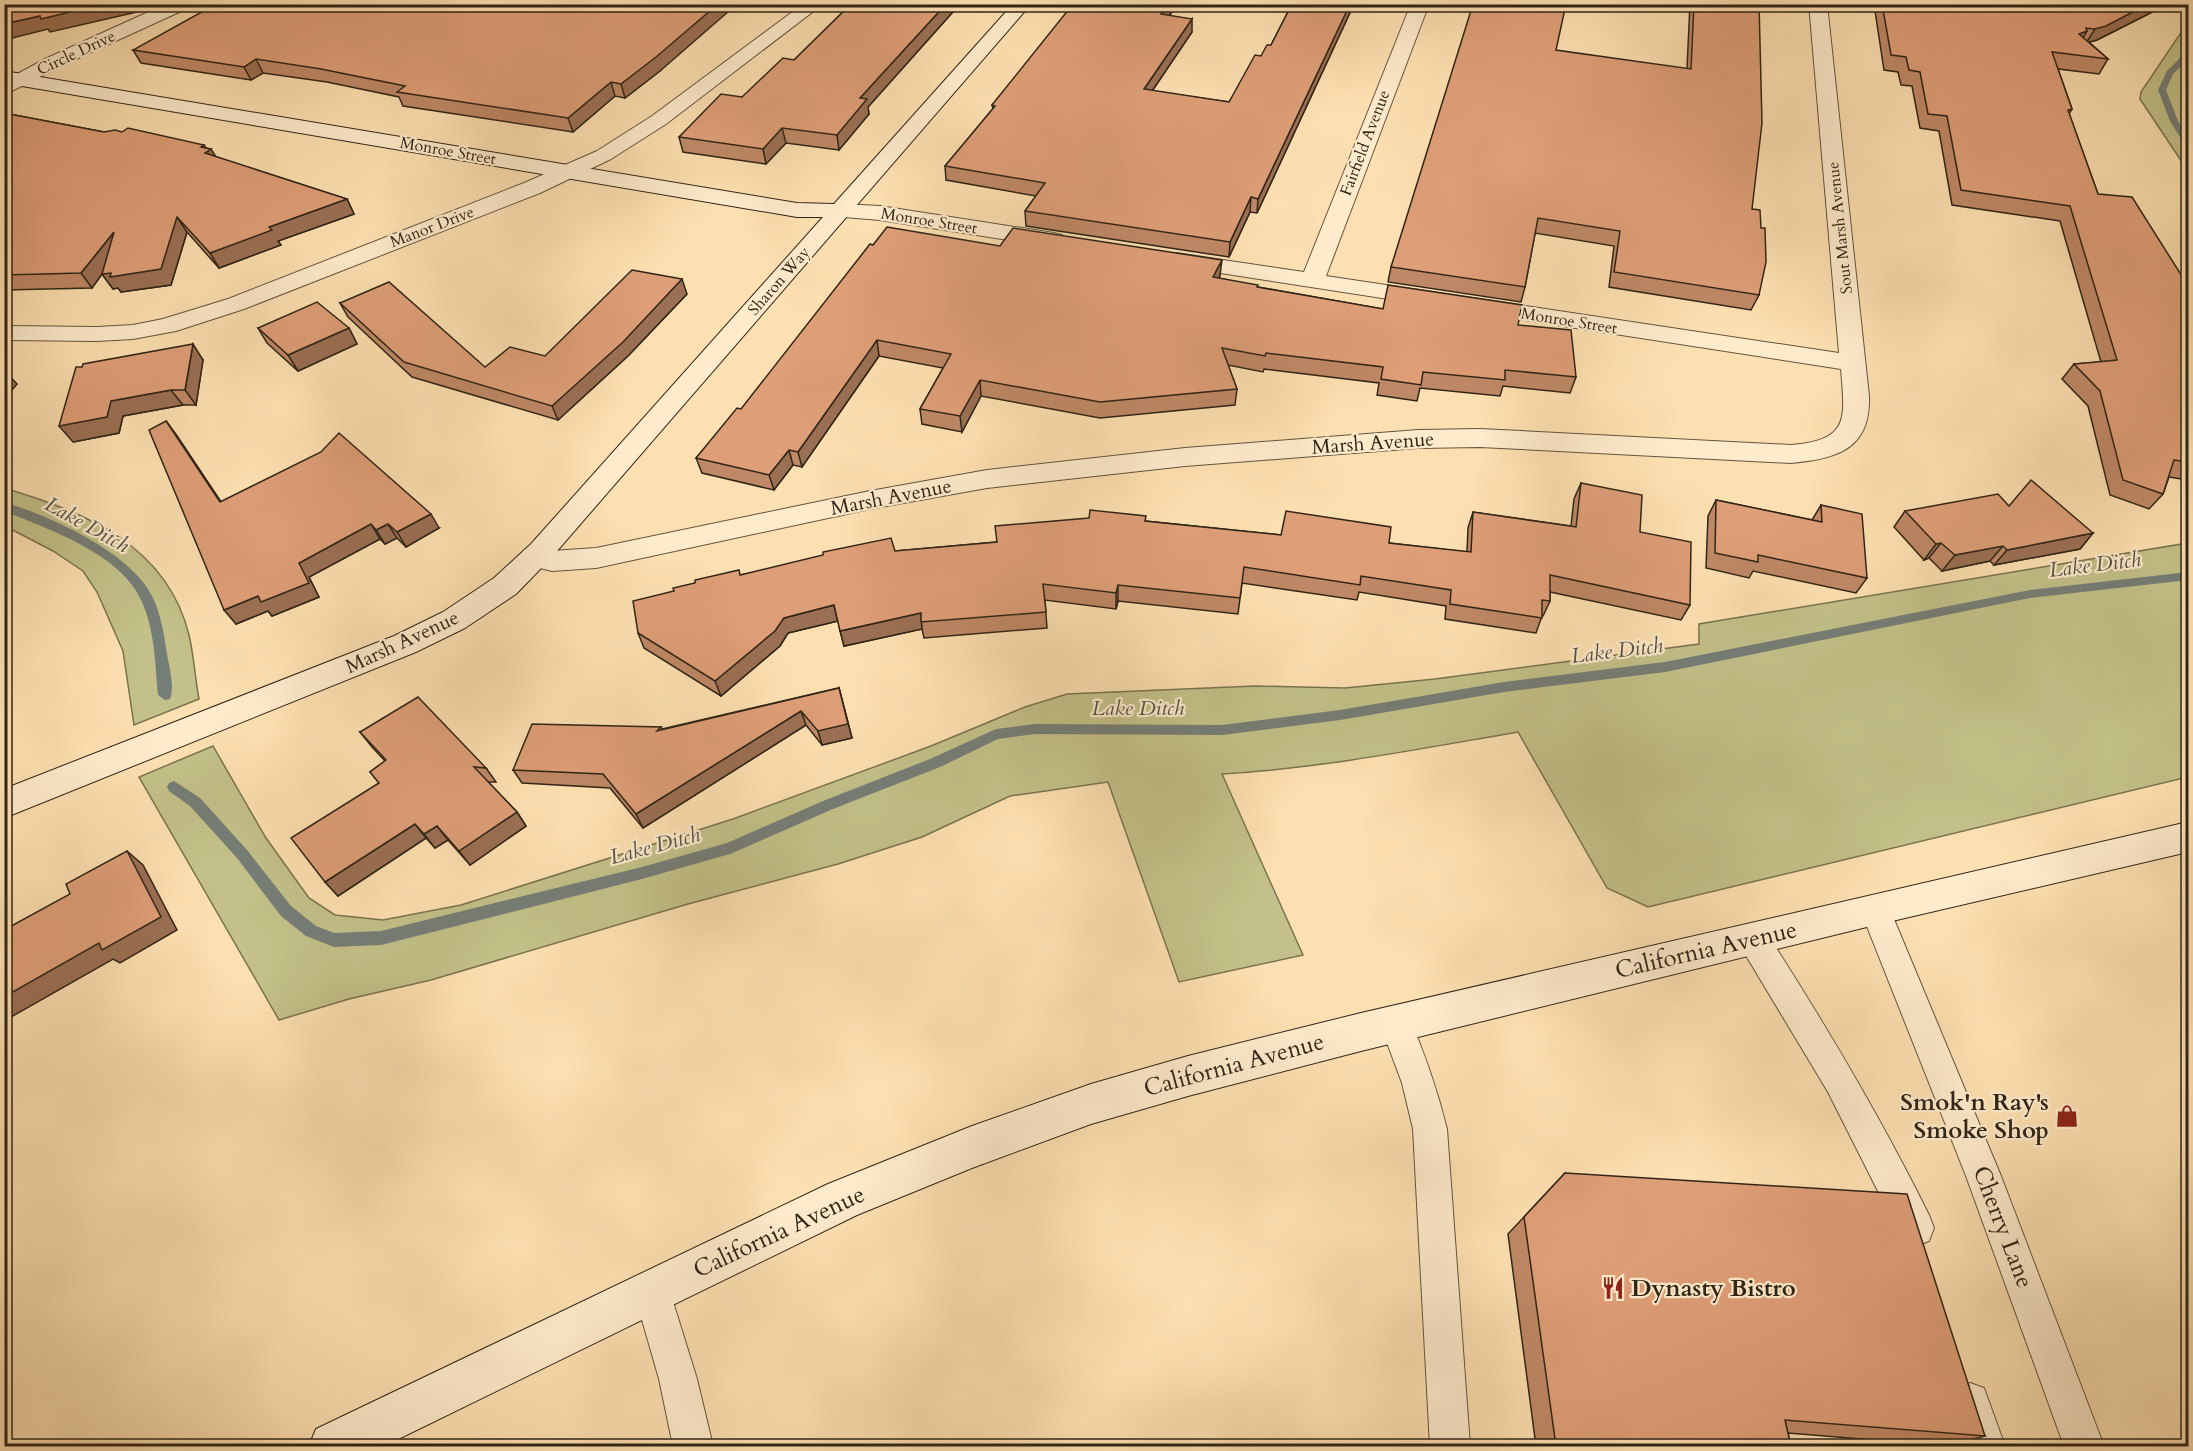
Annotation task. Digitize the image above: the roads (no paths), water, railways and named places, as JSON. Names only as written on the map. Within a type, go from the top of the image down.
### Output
[{"type":"street","name":"Circle Drive","points":[[10,82],[182,4]]},
{"type":"street","name":"Manor Drive","points":[[4,333],[97,334],[133,332],[167,326],[236,304],[532,188],[604,155],[659,120],[815,4]]},
{"type":"street","name":"Sharon Way","points":[[534,558],[663,415],[1023,4]]},
{"type":"street","name":"Fairfield Avenue","points":[[1312,281],[1420,4]]},
{"type":"street","name":"Sout Marsh Avenue","points":[[1818,4],[1854,363],[1856,417],[1850,432],[1837,445]]},
{"type":"street","name":"Monroe Street","points":[[10,82],[797,210],[880,213],[1074,244]]},
{"type":"street","name":"Monroe Street","points":[[1154,256],[1854,363]]},
{"type":"street","name":"Marsh Avenue","points":[[4,804],[405,644],[454,620],[505,586],[534,558],[552,561],[596,558],[870,500],[987,479],[1185,457],[1396,440],[1459,438],[1791,454],[1817,452],[1837,445]]},
{"type":"street","name":"California Avenue","points":[[333,1446],[843,1200],[1015,1131],[1091,1104],[1188,1076],[1396,1024],[1875,909],[2188,837]]},
{"type":"lane","name":"Cherry Lane","points":[[1875,909],[1956,1104],[2022,1273],[2084,1446]]},
{"type":"lane","points":[[1753,939],[1789,993],[1886,1165],[1916,1228],[1926,1261]]},
{"type":"lane","points":[[1396,1024],[1419,1083],[1430,1129],[1450,1446]]},
{"type":"lane","points":[[652,1292],[678,1379],[693,1446]]},
{"type":"lane","points":[[1960,1370],[1984,1446]]},
{"type":"waterway","name":"Lake Ditch","points":[[2188,55],[2170,73],[2162,90],[2174,121],[2188,143]]},
{"type":"waterway","name":"Lake Ditch","points":[[4,506],[62,531],[103,553],[136,581],[146,596],[154,618],[165,695]]},
{"type":"waterway","name":"Lake Ditch","points":[[174,787],[195,802],[242,854],[286,911],[311,931],[334,940],[381,938],[642,873],[730,848],[828,805],[935,763],[996,734],[1035,729],[1222,730],[1340,715],[1504,687],[1665,667],[2030,594],[2188,576]]},
{"type":"place","name":"Smok'n Ray's Smoke Shop","points":[[2067,1116]]},
{"type":"place","name":"Dynasty Bistro","points":[[1613,1288]]}]
